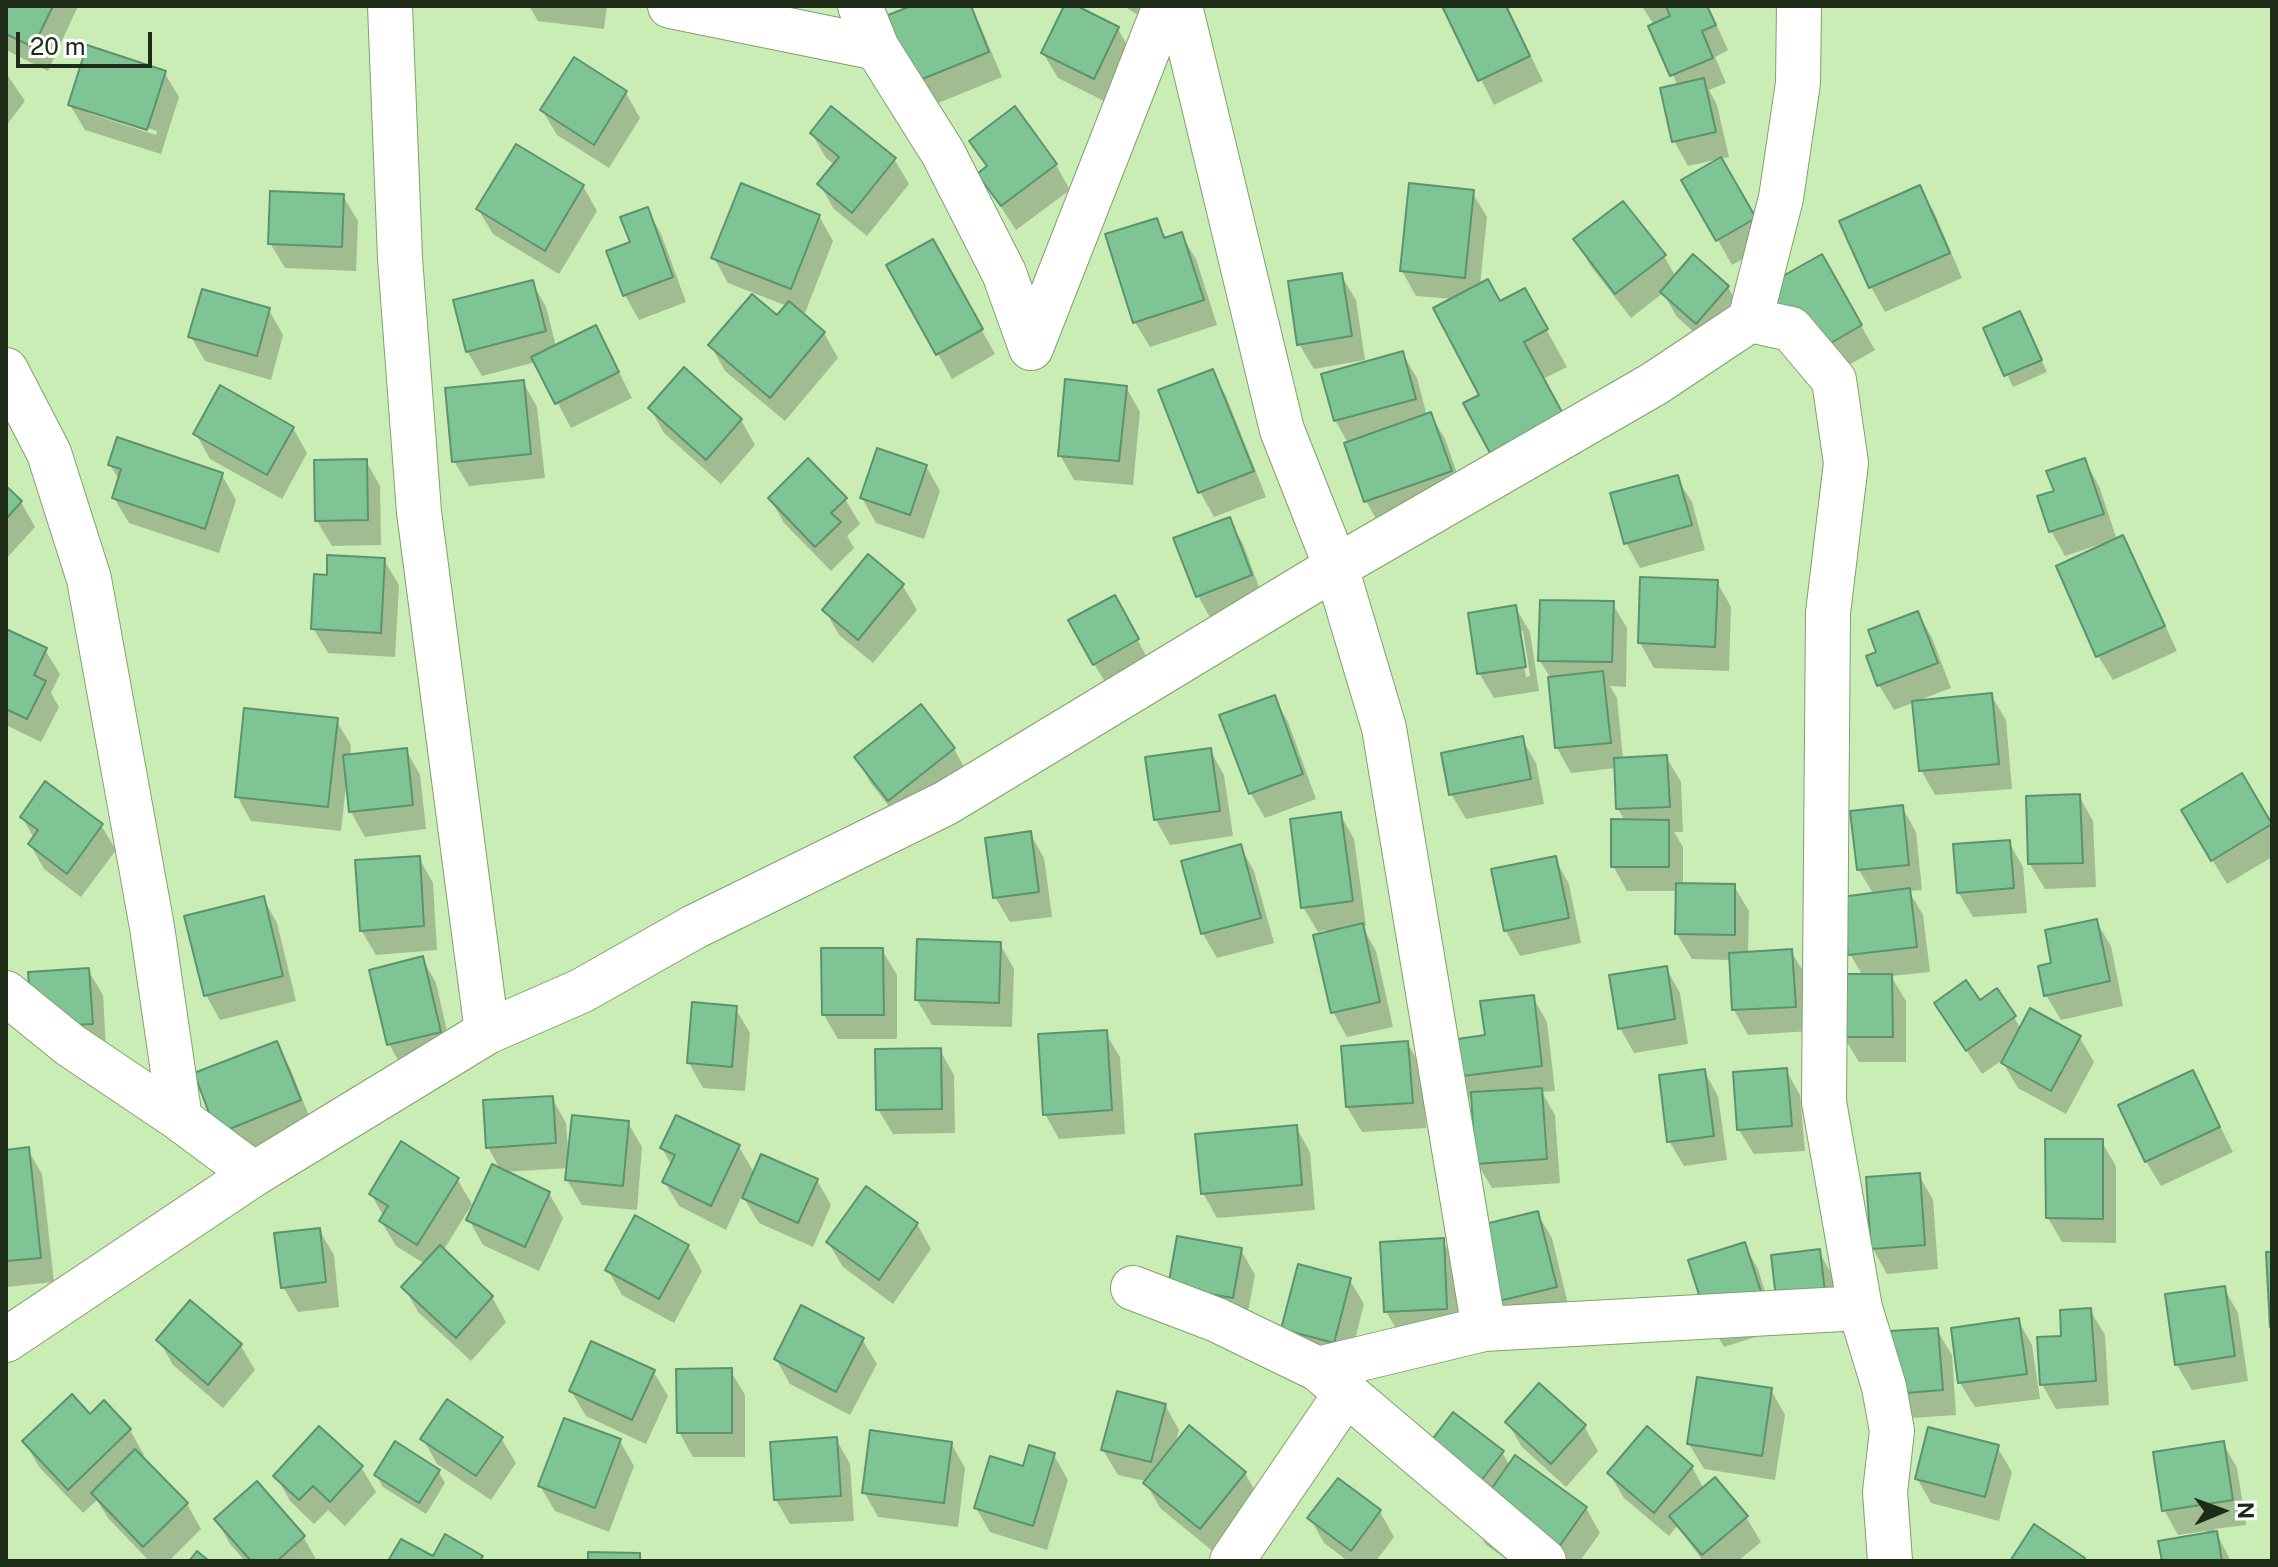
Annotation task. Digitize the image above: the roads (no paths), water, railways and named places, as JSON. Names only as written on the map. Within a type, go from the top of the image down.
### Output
[{"type":"street","points":[[390,6],[400,258],[419,512],[487,1032]]},
{"type":"street","points":[[670,6],[877,48]]},
{"type":"street","points":[[860,6],[877,48],[943,153],[1004,273],[1031,348],[1165,6]]},
{"type":"street","points":[[1180,6],[1282,430],[1336,567],[1384,728],[1484,1329]]},
{"type":"street","points":[[6,1340],[254,1174],[487,1032],[581,991],[694,927],[946,803],[1336,567],[1654,384],[1750,320],[1781,198],[1798,83],[1799,6]]},
{"type":"street","points":[[1750,320],[1791,329],[1834,380],[1846,463],[1828,613],[1824,1102],[1860,1308],[1884,1387],[1892,1431],[1885,1492],[1890,1561]]},
{"type":"street","points":[[6,370],[49,453],[89,579],[152,927],[180,1119]]},
{"type":"street","points":[[6,993],[70,1045],[180,1119],[254,1174]]},
{"type":"street","points":[[1133,1288],[1217,1320],[1333,1381],[1544,1561]]},
{"type":"street","points":[[1232,1561],[1333,1381],[1484,1329],[1860,1308]]}]
